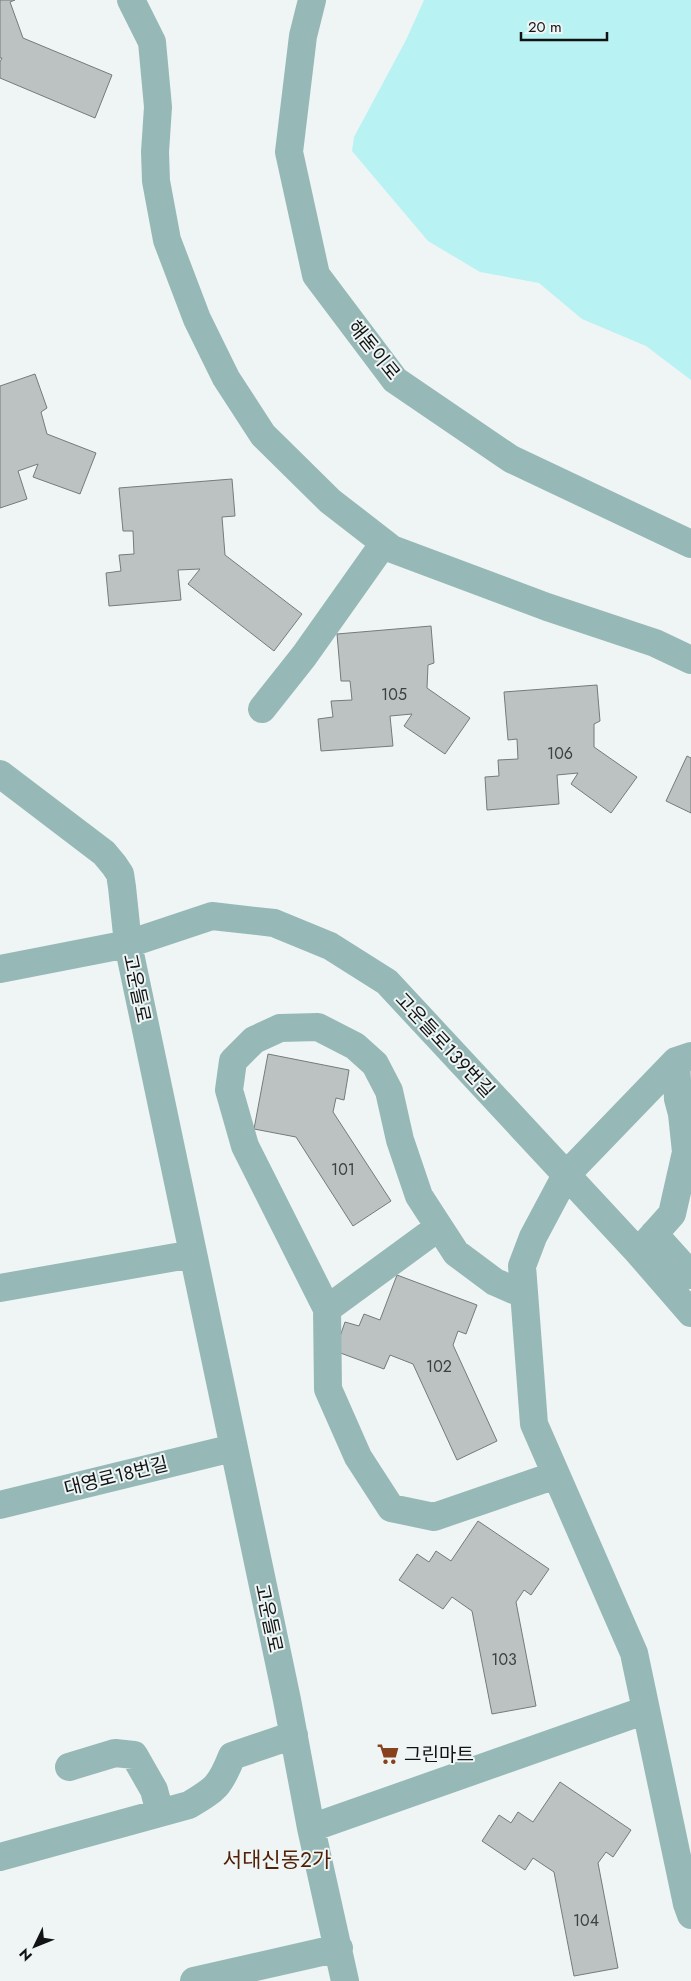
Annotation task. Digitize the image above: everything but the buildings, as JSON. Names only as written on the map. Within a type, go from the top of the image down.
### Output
[{"type":"street","points":[[130,0],[152,42],[158,107],[155,152],[156,181],[167,240],[198,319],[226,378],[263,435],[330,501],[392,549],[460,575],[655,643],[691,660]]},
{"type":"street","name":"해돋이로","points":[[312,0],[303,36],[289,152],[316,275],[395,380],[511,459],[691,544]]},
{"type":"street","points":[[262,709],[304,656],[384,543]]},
{"type":"street","name":"고운들로","points":[[0,774],[104,853],[120,874],[128,944],[294,1735],[311,1828],[345,1981]]},
{"type":"street","name":"고운들로139번길","points":[[0,969],[128,944],[212,916],[274,923],[330,946],[387,982],[566,1175],[646,1243],[689,1305]]},
{"type":"street","points":[[523,1294],[494,1282],[456,1253],[419,1196],[400,1140],[389,1091],[375,1064],[355,1046],[318,1027],[280,1028],[254,1040],[233,1062],[229,1090],[245,1146],[327,1309],[328,1389],[358,1457],[391,1508],[434,1517],[556,1475]]},
{"type":"street","points":[[683,1059],[566,1175],[533,1237],[522,1266],[534,1424],[634,1653],[687,1904],[691,1914]]},
{"type":"street","points":[[683,1059],[678,1099],[682,1114],[686,1152],[672,1214],[646,1243],[691,1275]]},
{"type":"street","points":[[327,1309],[440,1227]]},
{"type":"street","points":[[0,1288],[193,1254]]},
{"type":"street","name":"대영로18번길","points":[[0,1505],[233,1448]]},
{"type":"street","points":[[311,1828],[646,1710]]},
{"type":"street","points":[[0,1858],[26,1849],[189,1806],[214,1790],[223,1778],[232,1756],[294,1735]]},
{"type":"street","points":[[69,1767],[115,1753],[134,1755],[154,1790],[160,1813]]},
{"type":"street","points":[[194,1981],[338,1948]]},
{"type":"shaded area","points":[[424,0],[691,0],[691,380],[646,346],[582,319],[539,283],[480,272],[428,241],[352,151],[354,137],[406,40]]},
{"type":"place","name":"그린마트","points":[[388,1754]]},
{"type":"district","name":"서대신동2가","points":[[277,1860]]}]
